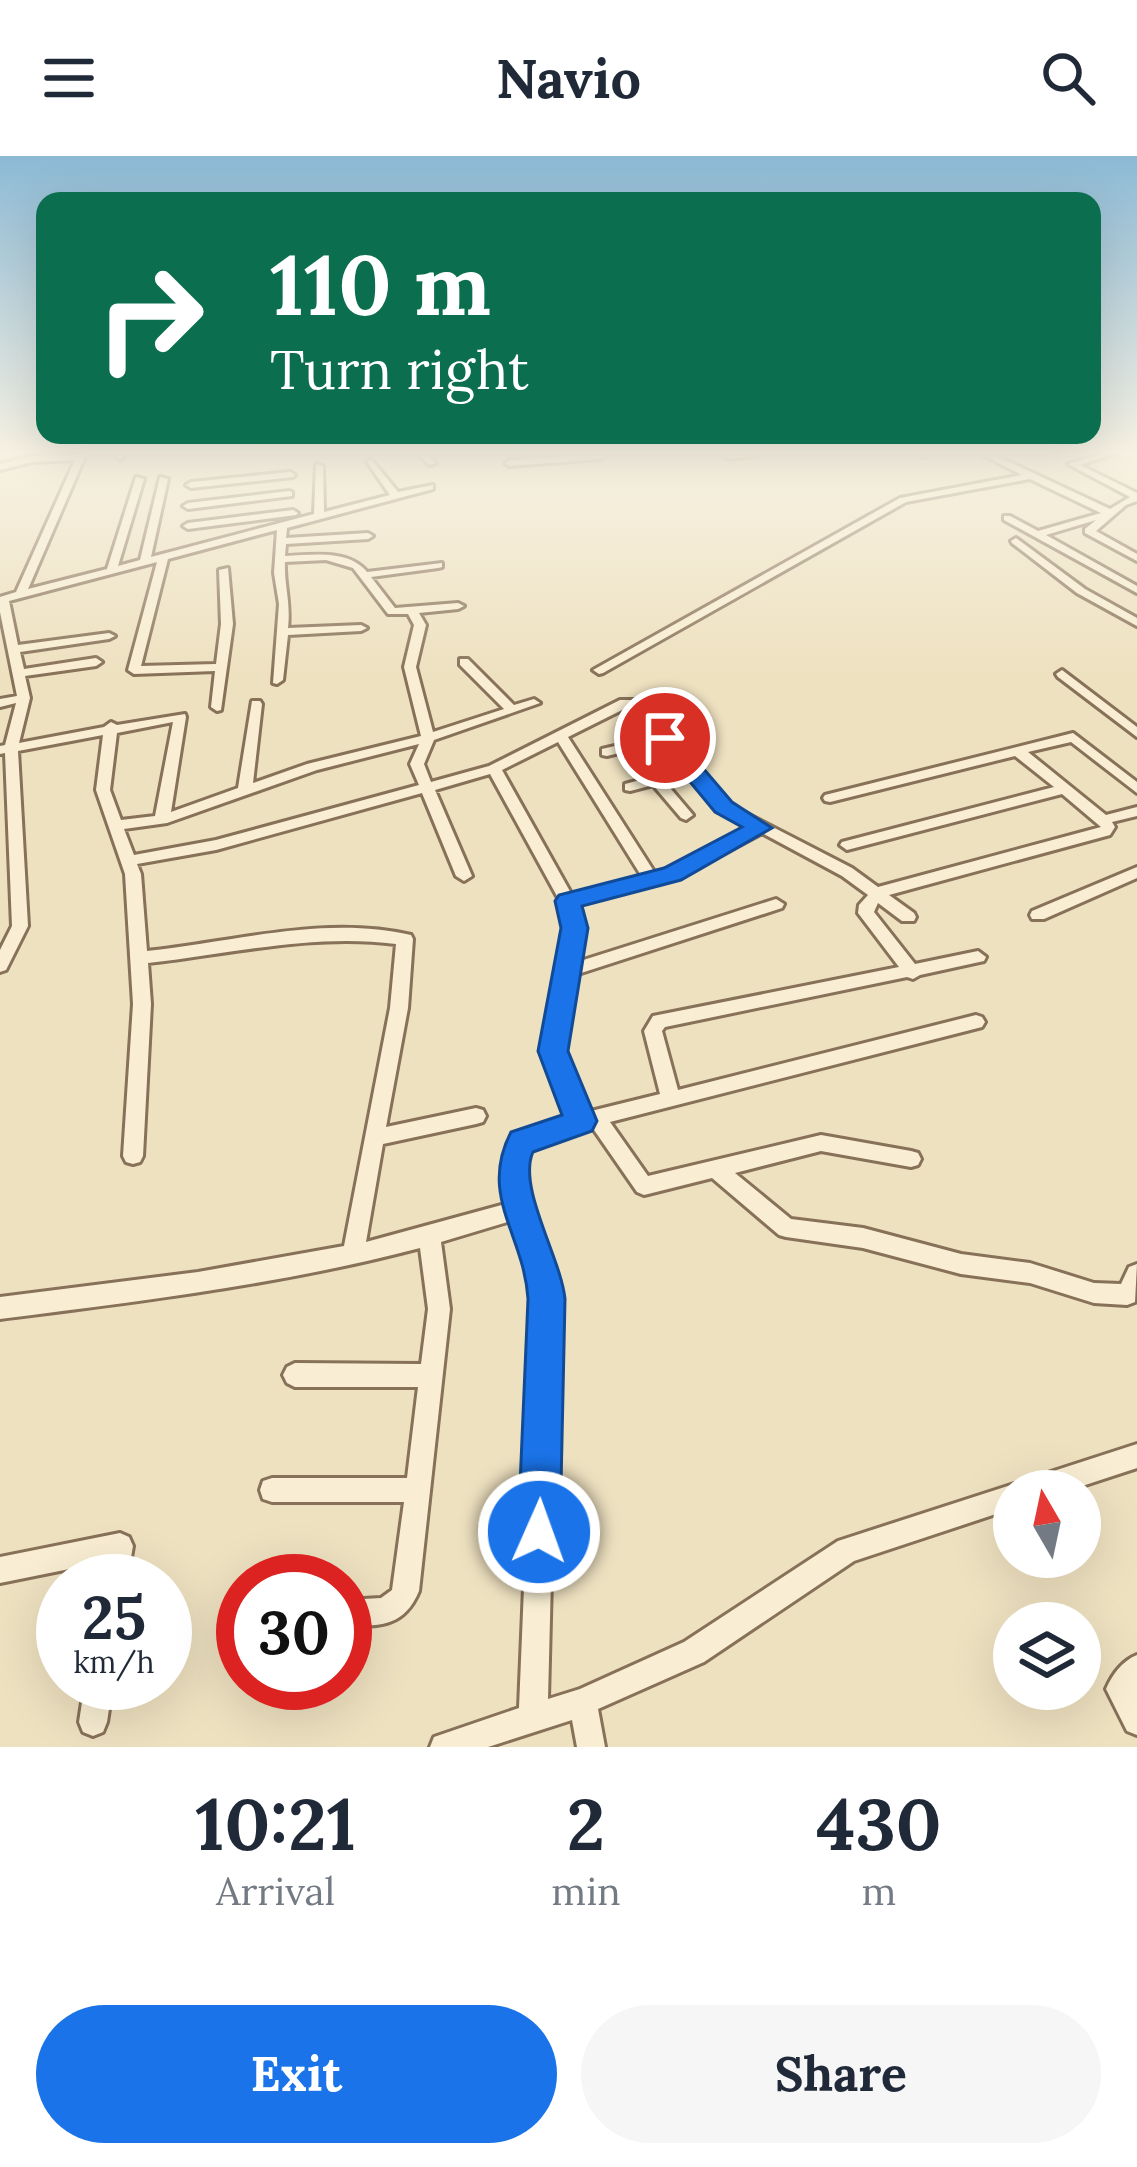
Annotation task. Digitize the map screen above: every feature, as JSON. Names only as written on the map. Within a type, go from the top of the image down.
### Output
[{"type":"street","points":[[21,592],[50,526]]},
{"type":"street","points":[[111,572],[125,526]]},
{"type":"street","points":[[145,563],[153,526]]},
{"type":"street","points":[[237,526],[238,538]]},
{"type":"street","points":[[282,534],[298,526]]},
{"type":"street","points":[[599,670],[856,526]]},
{"type":"street","points":[[1024,526],[1137,590]]},
{"type":"street","points":[[1066,526],[1016,541],[1081,591],[1137,623]]},
{"type":"street","points":[[1093,526],[1091,536],[1137,559]]},
{"type":"street","points":[[277,680],[282,534]]},
{"type":"street","points":[[0,966],[20,926],[6,748],[23,698],[1,600],[238,538],[368,536]]},
{"type":"street","points":[[280,559],[327,557],[357,566],[388,609],[413,613],[458,606]]},
{"type":"street","points":[[163,559],[134,670],[222,667]]},
{"type":"street","points":[[365,575],[438,565]]},
{"type":"street","points":[[217,707],[227,624],[224,570]]},
{"type":"street","points":[[413,613],[420,625],[410,667],[428,738],[417,764],[464,876]]},
{"type":"street","points":[[282,632],[361,628]]},
{"type":"street","points":[[13,649],[109,636]]},
{"type":"street","points":[[18,673],[96,662]]},
{"type":"street","points":[[464,662],[512,710]]},
{"type":"street","points":[[1062,674],[1137,733]]},
{"type":"street","points":[[0,703],[23,698]]},
{"type":"street","points":[[129,861],[216,845],[494,769],[623,703],[641,709],[723,807],[880,892],[908,917]]},
{"type":"street","points":[[244,791],[256,704]]},
{"type":"street","points":[[116,825],[162,820],[312,766],[428,738],[534,704]]},
{"type":"street","points":[[6,748],[180,717],[162,820]]},
{"type":"street","points":[[111,726],[104,790],[136,894],[142,1004],[133,1156]]},
{"type":"street","points":[[561,736],[652,880]]},
{"type":"street","points":[[830,798],[1072,737],[1137,789]]},
{"type":"street","points":[[607,752],[665,738]]},
{"type":"street","points":[[913,973],[866,913],[866,905],[880,892],[1105,832],[1108,827],[1018,751]]},
{"type":"street","points":[[494,769],[568,901],[575,928],[553,1051],[589,1119],[644,1186],[820,1143],[911,1159]]},
{"type":"street","points":[[630,787],[692,770]]},
{"type":"street","points":[[656,780],[686,815]]},
{"type":"street","points":[[847,845],[1063,789]]},
{"type":"street","points":[[1103,820],[1137,812]]},
{"type":"street","points":[[568,901],[652,880],[760,828]]},
{"type":"street","points":[[1038,915],[1137,872]]},
{"type":"street","points":[[566,972],[776,904]]},
{"type":"street","points":[[0,931],[20,926]]},
{"type":"street","points":[[139,958],[220,952],[338,933],[405,939],[399,1008],[352,1256]]},
{"type":"street","points":[[671,1099],[653,1031],[659,1022],[978,957]]},
{"type":"street","points":[[533,1718],[547,1299],[545,1275],[513,1183],[513,1160],[522,1142],[589,1119],[976,1022]]},
{"type":"street","points":[[375,1138],[476,1116]]},
{"type":"street","points":[[717,1170],[786,1228],[863,1238],[961,1264],[1030,1273],[1094,1292],[1127,1295],[1137,1274]]},
{"type":"street","points":[[0,1308],[286,1269],[430,1240],[522,1208]]},
{"type":"street","points":[[372,1612],[401,1604],[439,1309],[430,1240]]},
{"type":"street","points":[[295,1375],[431,1376]]},
{"type":"street","points":[[1094,1470],[1137,1456]]},
{"type":"street","points":[[272,1490],[417,1490]]},
{"type":"street","points":[[444,1747],[583,1702],[694,1652],[847,1550],[993,1503]]},
{"type":"street","points":[[80,1554],[120,1546],[119,1554]]},
{"type":"street","points":[[0,1570],[36,1563]]},
{"type":"street","points":[[1137,1669],[1120,1689],[1137,1721]]},
{"type":"street","points":[[583,1702],[591,1747]]},
{"type":"street","points":[[93,1722],[95,1710]]},
{"type":"route","points":[[539,1532],[547,1299],[545,1275],[513,1183],[513,1160],[522,1142],[581,1121],[553,1051],[575,928],[568,901],[672,874],[760,828],[723,807],[665,738]]}]
